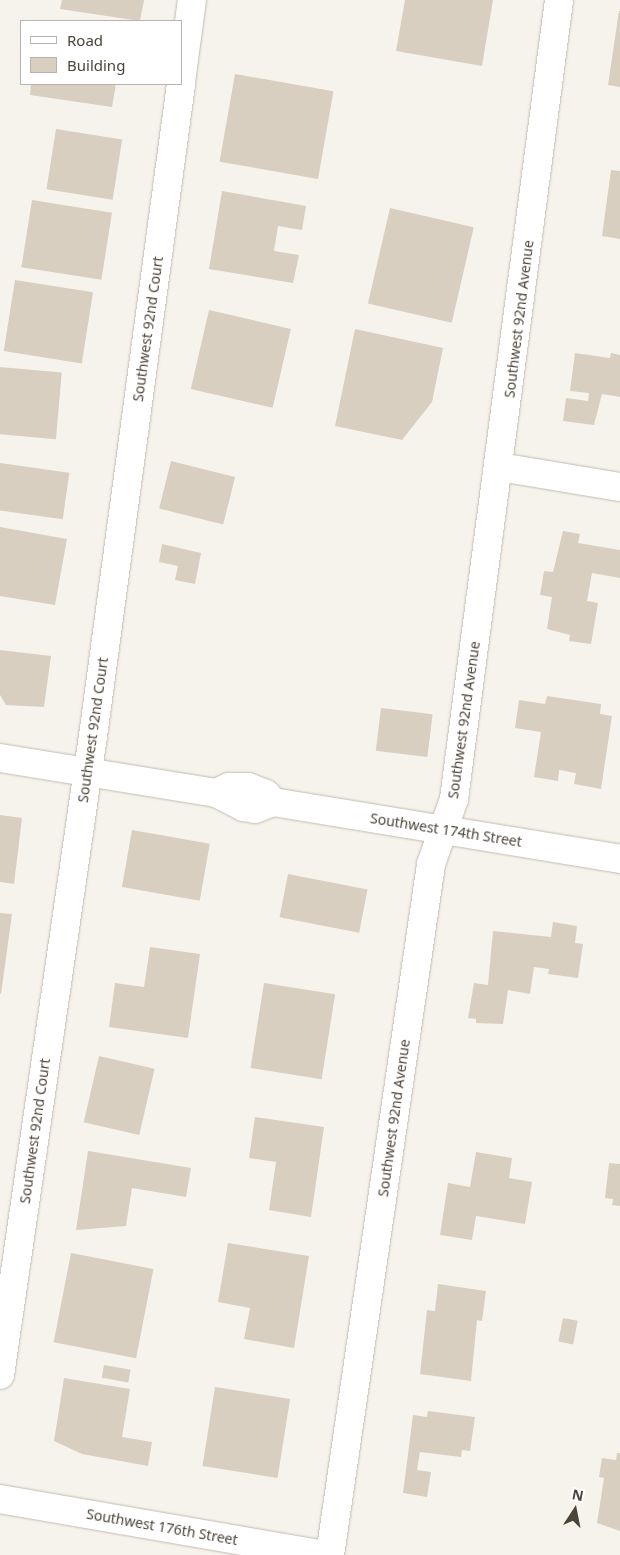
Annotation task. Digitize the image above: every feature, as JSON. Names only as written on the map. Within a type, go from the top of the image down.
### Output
[{"type":"street","name":"Southwest 92nd Court","points":[[182,75],[192,0]]},
{"type":"street","name":"Southwest 92nd Avenue","points":[[330,1555],[431,864],[454,798],[500,467],[559,0]]},
{"type":"street","name":"Southwest 92nd Court","points":[[0,1375],[88,771],[181,85]]},
{"type":"street","points":[[500,467],[620,487]]},
{"type":"street","name":"Southwest 174th Street","points":[[0,758],[216,793],[233,804],[255,809],[273,802],[620,858]]},
{"type":"street","name":"Southwest 176th Street","points":[[0,1499],[324,1555]]},
{"type":"building","points":[[62,0],[144,0],[140,20],[60,9]]},
{"type":"building","points":[[405,0],[493,0],[482,66],[396,51]]},
{"type":"building","points":[[620,11],[620,87],[608,85]]},
{"type":"building","points":[[235,74],[333,91],[318,179],[220,162]]},
{"type":"building","points":[[31,85],[116,85],[112,107],[30,95]]},
{"type":"building","points":[[56,129],[122,139],[113,200],[46,189]]},
{"type":"building","points":[[611,170],[620,171],[620,239],[602,236]]},
{"type":"building","points":[[222,191],[306,206],[302,230],[278,226],[274,251],[299,255],[293,283],[209,269]]},
{"type":"building","points":[[32,200],[112,213],[101,280],[21,267]]},
{"type":"building","points":[[390,208],[474,227],[452,323],[368,303]]},
{"type":"building","points":[[15,280],[93,292],[82,363],[4,351]]},
{"type":"building","points":[[209,310],[291,329],[273,408],[191,389]]},
{"type":"building","points":[[355,329],[443,348],[432,402],[402,440],[335,426]]},
{"type":"building","points":[[575,353],[610,358],[611,353],[620,355],[620,397],[602,394],[594,425],[563,421],[566,398],[588,401],[589,393],[570,391]]},
{"type":"building","points":[[0,367],[62,372],[56,439],[0,434]]},
{"type":"building","points":[[171,461],[235,477],[223,525],[159,509]]},
{"type":"building","points":[[0,463],[69,473],[63,519],[0,510]]},
{"type":"building","points":[[0,527],[67,539],[55,605],[0,596]]},
{"type":"building","points":[[563,531],[580,534],[578,543],[620,550],[620,578],[592,573],[587,601],[598,603],[591,644],[569,641],[570,635],[547,629],[552,597],[540,595],[544,571],[553,572]]},
{"type":"building","points":[[162,544],[201,553],[195,584],[175,580],[178,566],[159,562]]},
{"type":"building","points":[[0,650],[51,656],[44,707],[6,705],[0,695]]},
{"type":"building","points":[[547,696],[601,704],[600,714],[612,716],[601,789],[574,784],[576,773],[559,770],[558,781],[534,777],[541,732],[515,728],[519,700],[545,704]]},
{"type":"building","points":[[381,708],[433,714],[427,757],[376,751]]},
{"type":"building","points":[[0,815],[22,818],[14,884],[0,882]]},
{"type":"building","points":[[132,830],[210,844],[200,901],[122,887]]},
{"type":"building","points":[[288,874],[368,889],[359,933],[280,917]]},
{"type":"building","points":[[0,913],[12,914],[1,994],[0,993]]},
{"type":"building","points":[[553,922],[577,926],[575,943],[583,944],[578,978],[548,974],[549,969],[534,967],[530,994],[508,990],[503,1024],[476,1023],[476,1019],[468,1018],[474,983],[488,985],[493,931],[551,937]]},
{"type":"building","points":[[150,947],[200,954],[188,1038],[109,1027],[115,983],[144,987]]},
{"type":"building","points":[[264,983],[335,994],[322,1079],[251,1068]]},
{"type":"building","points":[[99,1056],[155,1069],[139,1135],[84,1122]]},
{"type":"building","points":[[255,1117],[324,1127],[311,1217],[269,1210],[276,1162],[249,1158]]},
{"type":"building","points":[[88,1151],[191,1168],[186,1197],[132,1188],[126,1226],[76,1230]]},
{"type":"building","points":[[476,1152],[512,1158],[509,1178],[532,1182],[525,1224],[476,1216],[472,1240],[440,1235],[448,1183],[470,1187]]},
{"type":"building","points":[[609,1163],[620,1164],[620,1206],[612,1205],[613,1199],[605,1198]]},
{"type":"building","points":[[228,1243],[309,1256],[294,1348],[244,1339],[250,1308],[218,1302]]},
{"type":"building","points":[[71,1253],[153,1269],[136,1358],[54,1342]]},
{"type":"building","points":[[438,1284],[486,1291],[482,1321],[477,1320],[471,1381],[420,1374],[427,1310],[435,1311]]},
{"type":"building","points":[[563,1318],[578,1321],[573,1344],[558,1342]]},
{"type":"building","points":[[104,1365],[131,1370],[128,1382],[102,1378]]},
{"type":"building","points":[[64,1378],[130,1389],[122,1437],[152,1442],[148,1466],[82,1454],[54,1441]]},
{"type":"building","points":[[215,1387],[290,1399],[278,1478],[202,1466]]},
{"type":"building","points":[[428,1411],[475,1417],[470,1451],[462,1450],[461,1457],[420,1452],[417,1470],[431,1472],[427,1497],[403,1493],[413,1415],[427,1417]]},
{"type":"building","points":[[617,1453],[620,1453],[620,1531],[597,1523],[604,1478],[599,1477],[602,1458],[616,1460]]}]
